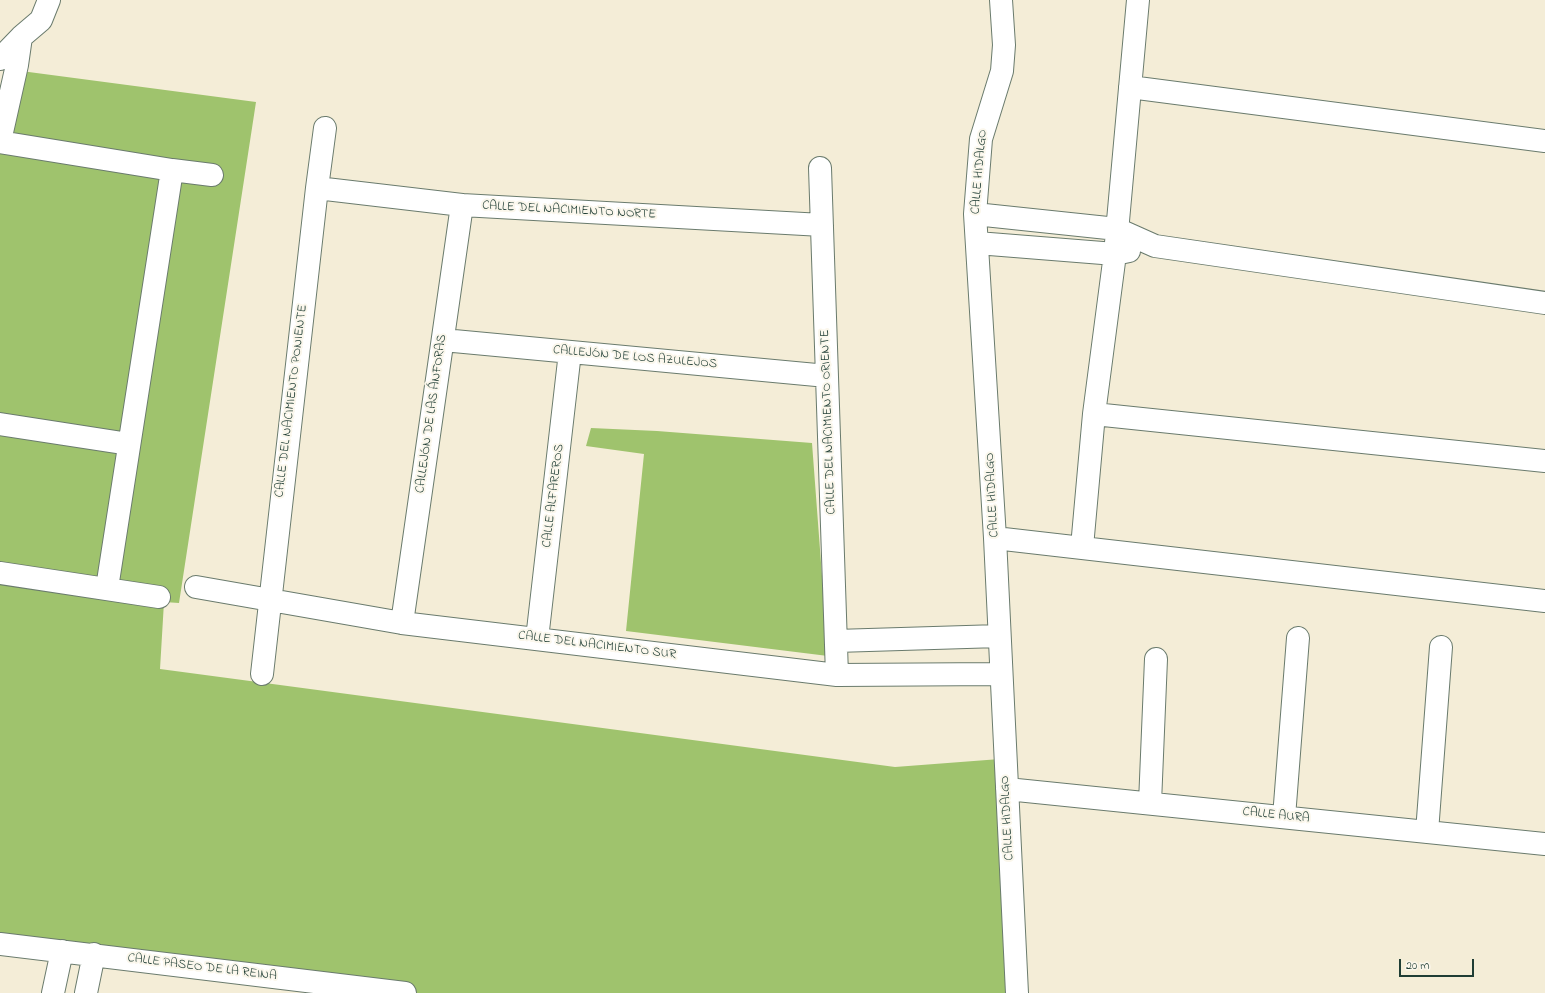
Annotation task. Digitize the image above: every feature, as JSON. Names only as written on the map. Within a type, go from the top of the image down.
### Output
[{"type":"street","points":[[49,0],[41,20],[21,36],[6,63],[0,142],[172,170],[212,175]]},
{"type":"street","name":"CALLE HIDALGO","points":[[1001,0],[1004,45],[1002,71],[987,115],[981,140],[975,214],[995,538],[1007,789],[1022,992]]},
{"type":"street","points":[[1082,547],[1094,414],[1115,254],[1138,0]]},
{"type":"street","points":[[1130,87],[1545,141]]},
{"type":"street","name":"CALLE DEL NACIMIENTO PONIENTE","points":[[262,674],[269,600],[325,128]]},
{"type":"street","name":"CALLE DEL NACIMIENTO ORIENTE","points":[[820,168],[837,675]]},
{"type":"street","points":[[107,588],[172,170]]},
{"type":"street","name":"CALLE DEL NACIMIENTO NORTE","points":[[317,188],[462,205],[822,225]]},
{"type":"street","name":"CALLEJÓN DE LAS ÁNFORAS","points":[[402,623],[462,205]]},
{"type":"street","points":[[975,214],[1117,229],[1155,246],[1545,303]]},
{"type":"street","points":[[977,243],[1115,254],[1155,246]]},
{"type":"street","name":"CALLEJÓN DE LOS AZULEJOS","points":[[443,340],[827,376]]},
{"type":"street","name":"CALLE ALFAREROS","points":[[537,639],[570,352]]},
{"type":"street","points":[[1094,414],[1545,461]]},
{"type":"street","points":[[0,424],[129,444]]},
{"type":"street","points":[[995,538],[1545,601]]},
{"type":"street","points":[[0,573],[159,597]]},
{"type":"street","name":"CALLE DEL NACIMIENTO SUR","points":[[196,587],[402,623],[837,675],[1001,674]]},
{"type":"street","points":[[836,641],[999,636]]},
{"type":"street","points":[[1284,817],[1298,638]]},
{"type":"street","points":[[1427,832],[1441,646]]},
{"type":"street","points":[[1150,803],[1156,659]]},
{"type":"street","name":"CALLE AURA","points":[[1007,789],[1545,844]]},
{"type":"street","name":"CALLE PASEO DE LA REINA","points":[[0,944],[94,954],[405,993]]},
{"type":"street","points":[[53,993],[62,951]]},
{"type":"street","points":[[86,993],[94,954]]},
{"type":"green space","points":[[6,69],[256,102],[179,603],[164,602],[160,669],[895,767],[1000,759],[1011,993],[402,993],[0,946],[0,98]]},
{"type":"green space","points":[[591,428],[657,431],[812,443],[828,656],[626,631],[644,454],[586,446]]}]
